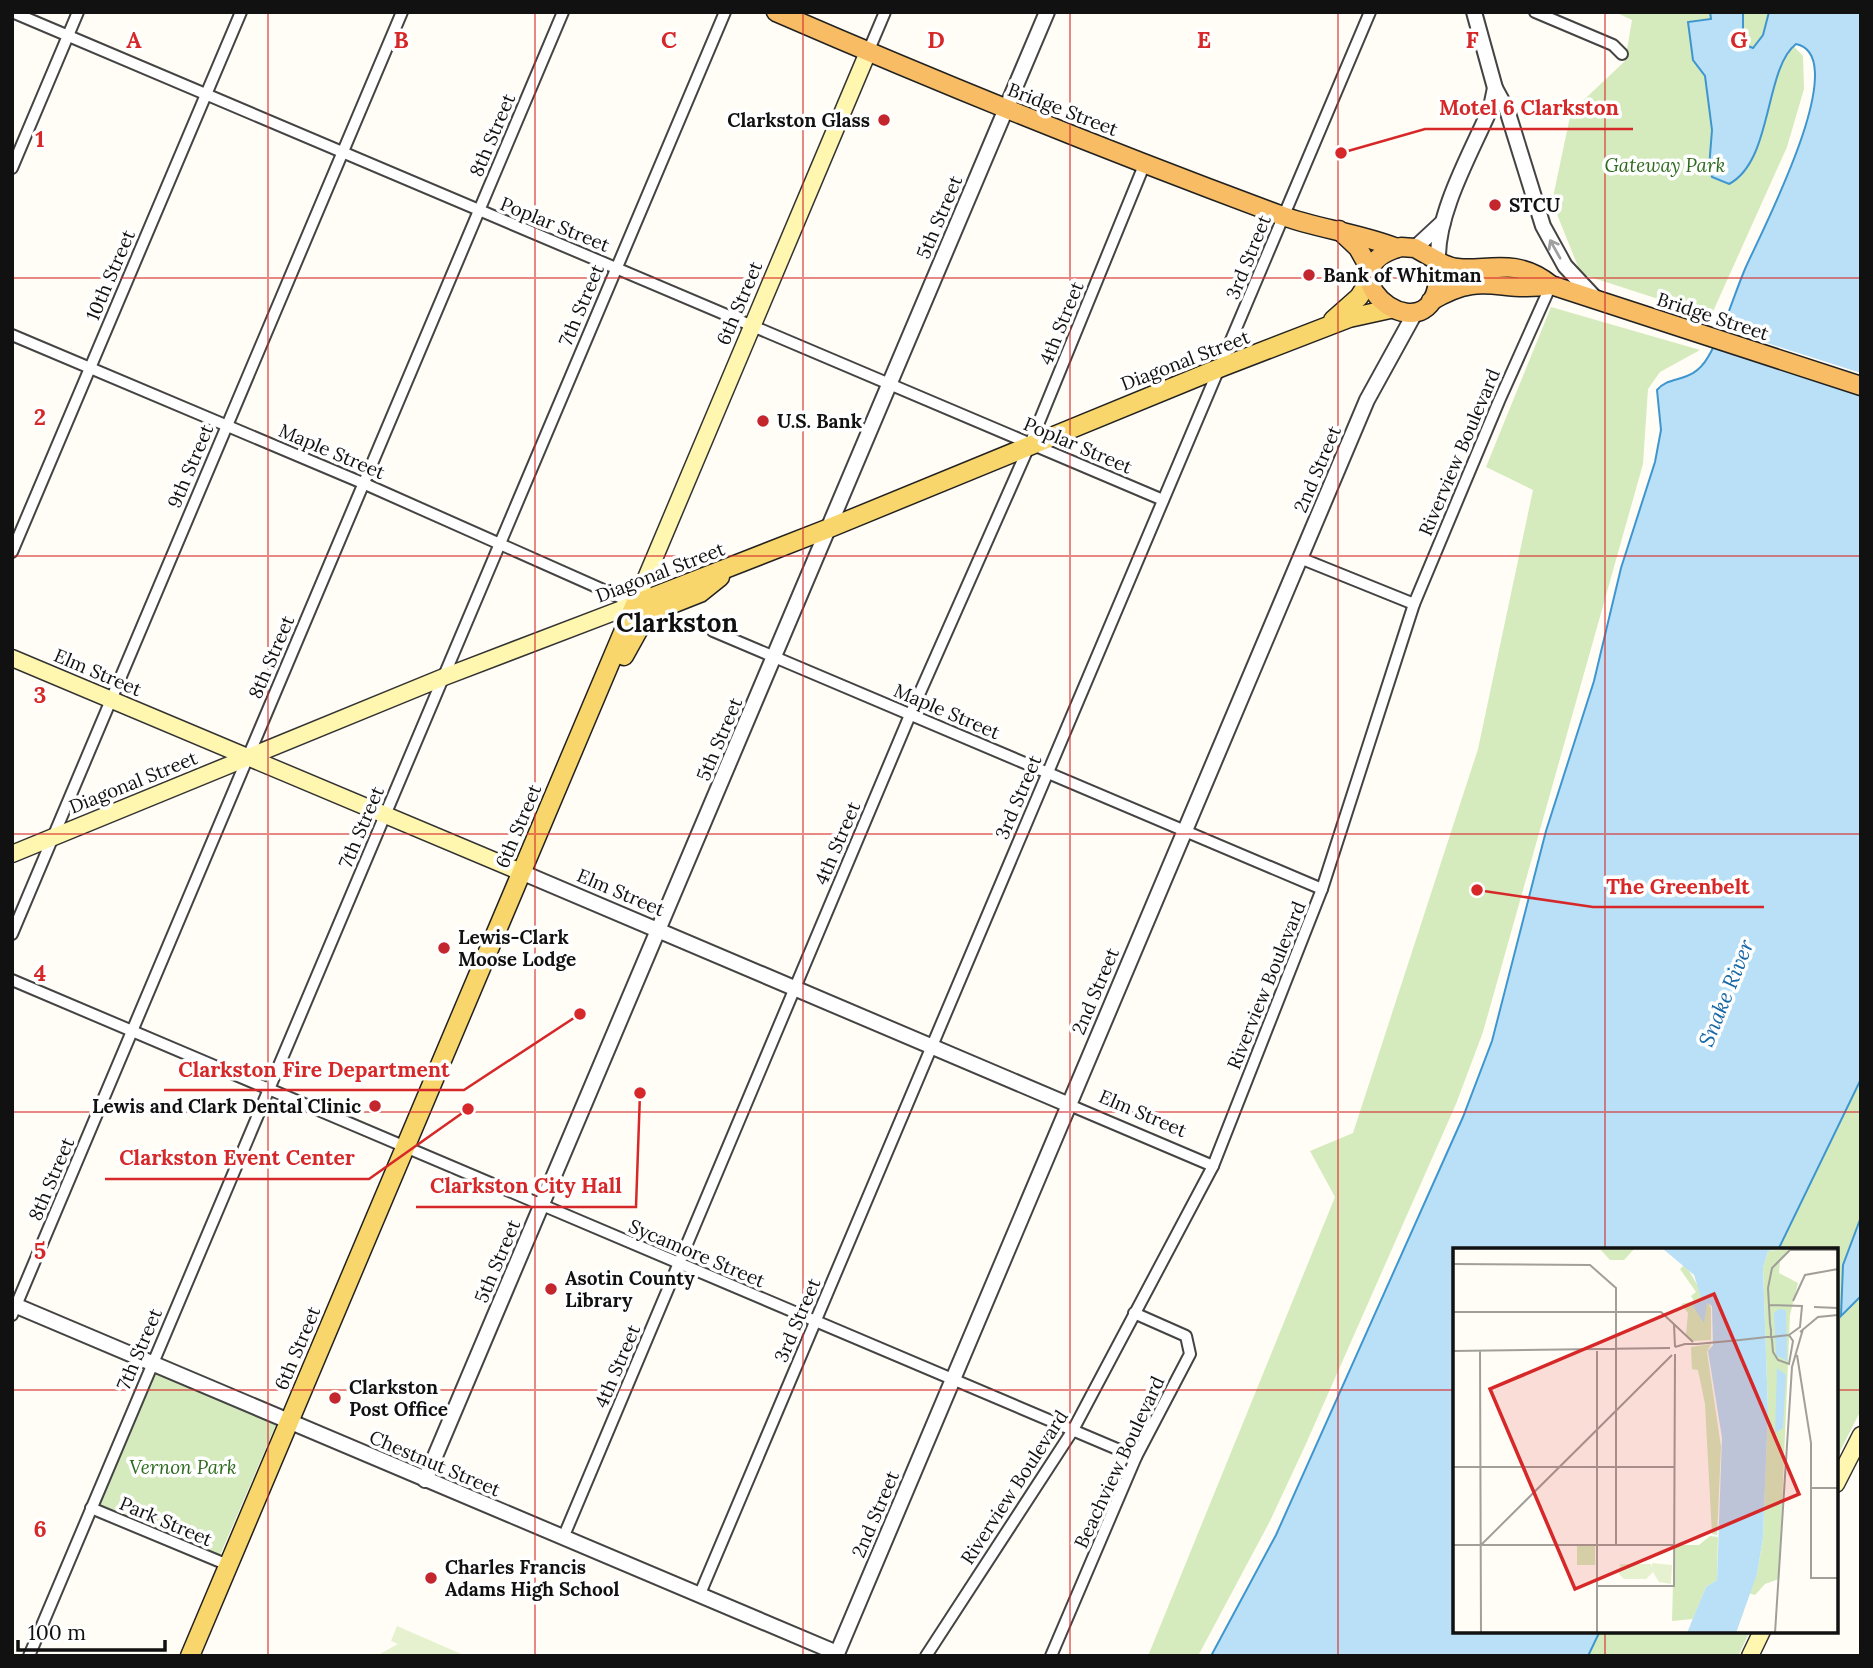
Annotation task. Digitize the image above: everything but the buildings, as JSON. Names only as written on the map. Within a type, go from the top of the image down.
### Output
[{"type":"highway","name":"Bridge Street","points":[[776,12],[1006,109],[1284,216],[1406,248]]},
{"type":"highway","points":[[1339,230],[1358,248],[1371,275],[1374,292],[1392,310],[1423,306],[1439,279],[1438,261],[1406,248],[1381,258],[1371,275]]},
{"type":"highway","name":"Bridge Street","points":[[1438,261],[1457,269],[1513,266],[1539,275],[1551,285],[1861,386]]},
{"type":"highway","name":"Bridge Street","points":[[1423,306],[1451,289],[1479,282],[1529,289],[1551,285]]},
{"type":"main road","name":"6th Street","points":[[191,1656],[868,52]]},
{"type":"main road","name":"Diagonal Street","points":[[1322,329],[1359,297],[1371,275]]},
{"type":"main road","name":"Diagonal Street","points":[[12,853],[444,677],[827,529],[1222,367],[1322,329],[1392,310]]},
{"type":"main road","points":[[609,664],[623,658],[645,620],[657,610],[700,593],[736,565]]},
{"type":"main road","name":"Elm Street","points":[[12,658],[521,873]]},
{"type":"main road","points":[[1838,1480],[1861,1435]]},
{"type":"main road","points":[[1750,1656],[1761,1633]]},
{"type":"street","name":"Poplar Street","points":[[12,12],[1163,500]]},
{"type":"street","points":[[12,168],[78,12]]},
{"type":"street","name":"10th Street","points":[[12,552],[241,12]]},
{"type":"street","name":"9th Street","points":[[12,934],[402,12]]},
{"type":"street","name":"8th Street","points":[[14,1308],[563,12]]},
{"type":"street","name":"7th Street","points":[[29,1656],[725,12]]},
{"type":"street","name":"6th Street","points":[[868,52],[885,12]]},
{"type":"street","name":"5th Street","points":[[425,1480],[1047,12]]},
{"type":"street","name":"3rd Street","points":[[699,1596],[1047,772],[1222,367],[1370,12]]},
{"type":"street","points":[[1535,12],[1614,45],[1622,54]]},
{"type":"street","points":[[1476,14],[1495,88],[1507,110],[1543,226],[1565,266],[1599,301]]},
{"type":"street","points":[[1438,261],[1438,246],[1444,220],[1491,107],[1495,88]]},
{"type":"street","name":"4th Street","points":[[563,1538],[910,715],[1030,444],[1145,163]]},
{"type":"street","points":[[1406,248],[1444,220]]},
{"type":"street","name":"Riverview Boulevard","points":[[926,1656],[1073,1430],[1213,1166],[1322,889],[1415,604],[1551,285]]},
{"type":"street","name":"2nd Street","points":[[839,1655],[952,1379],[1372,388],[1423,306]]},
{"type":"street","points":[[1392,310],[1397,345]]},
{"type":"street","name":"Maple Street","points":[[12,335],[365,484],[635,604]]},
{"type":"street","points":[[1300,558],[1415,604]]},
{"type":"street","name":"Maple Street","points":[[713,631],[1322,889]]},
{"type":"street","name":"Elm Street","points":[[521,873],[1213,1166]]},
{"type":"street","name":"Sycamore Street","points":[[12,980],[1136,1457]]},
{"type":"street","name":"Chestnut Street","points":[[14,1308],[289,1421],[839,1655]]},
{"type":"street","name":"Beachview Boulevard","points":[[1051,1656],[1136,1457],[1190,1354],[1186,1336],[1134,1312]]},
{"type":"street","name":"Park Street","points":[[91,1508],[228,1565]]},
{"type":"green space","name":"Gateway Park","points":[[1615,12],[1769,12],[1768,19],[1803,56],[1804,89],[1787,147],[1711,316],[1581,274],[1552,202],[1571,112],[1625,61],[1632,20]]},
{"type":"green space","points":[[1551,307],[1700,350],[1660,372],[1648,389],[1643,464],[1483,1032],[1456,1104],[1270,1521],[1198,1656],[1148,1656],[1335,1197],[1310,1151],[1353,1133],[1478,749],[1533,490],[1486,467]]},
{"type":"green space","points":[[1861,1079],[1861,1410],[1838,1455],[1838,1248],[1779,1248]]},
{"type":"green space","name":"Vernon Park","points":[[149,1371],[276,1425],[217,1562],[91,1508]]},
{"type":"green space","points":[[397,1626],[466,1656],[376,1656],[398,1644],[391,1641]]},
{"type":"green space","points":[[1599,1633],[1749,1633],[1738,1656],[1588,1656]]},
{"type":"water","name":"Snake River","points":[[1710,12],[1743,12],[1743,44],[1753,48],[1763,35],[1769,12],[1861,12],[1861,1079],[1779,1248],[1453,1248],[1453,1633],[1599,1633],[1588,1656],[1211,1656],[1276,1535],[1463,1117],[1492,1041],[1546,831],[1594,681],[1621,568],[1655,462],[1661,430],[1657,390],[1668,382],[1695,372],[1714,347],[1798,149],[1815,80],[1811,56],[1796,44],[1786,56],[1778,73],[1754,156],[1743,172],[1729,184],[1712,177],[1709,168],[1712,130],[1705,76],[1693,60],[1688,22],[1711,19]]},
{"type":"water","points":[[1861,1217],[1861,1296],[1841,1316],[1843,1265]]},
{"type":"pier","points":[[1717,327],[1861,373],[1861,396],[1709,346]]},
{"type":"place","name":"Clarkston Glass","points":[[884,120]]},
{"type":"place","name":"Motel 6 Clarkston","points":[[1341,153]]},
{"type":"place","name":"STCU","points":[[1495,205]]},
{"type":"place","name":"Bank of Whitman","points":[[1309,275]]},
{"type":"place","name":"U.S. Bank","points":[[763,421]]},
{"type":"place","name":"The Greenbelt","points":[[1477,890]]},
{"type":"place","name":"Lewis-Clark Moose Lodge","points":[[444,948]]},
{"type":"place","name":"Clarkston Fire Department","points":[[580,1014]]},
{"type":"place","name":"Clarkston City Hall","points":[[640,1093]]},
{"type":"place","name":"Lewis and Clark Dental Clinic","points":[[375,1106]]},
{"type":"place","name":"Clarkston Event Center","points":[[468,1109]]},
{"type":"place","name":"Asotin County Library","points":[[551,1289]]},
{"type":"place","name":"Clarkston Post Office","points":[[335,1398]]},
{"type":"place","name":"Charles Francis Adams High School","points":[[431,1578]]},
{"type":"district","name":"Clarkston","points":[[677,622]]}]
